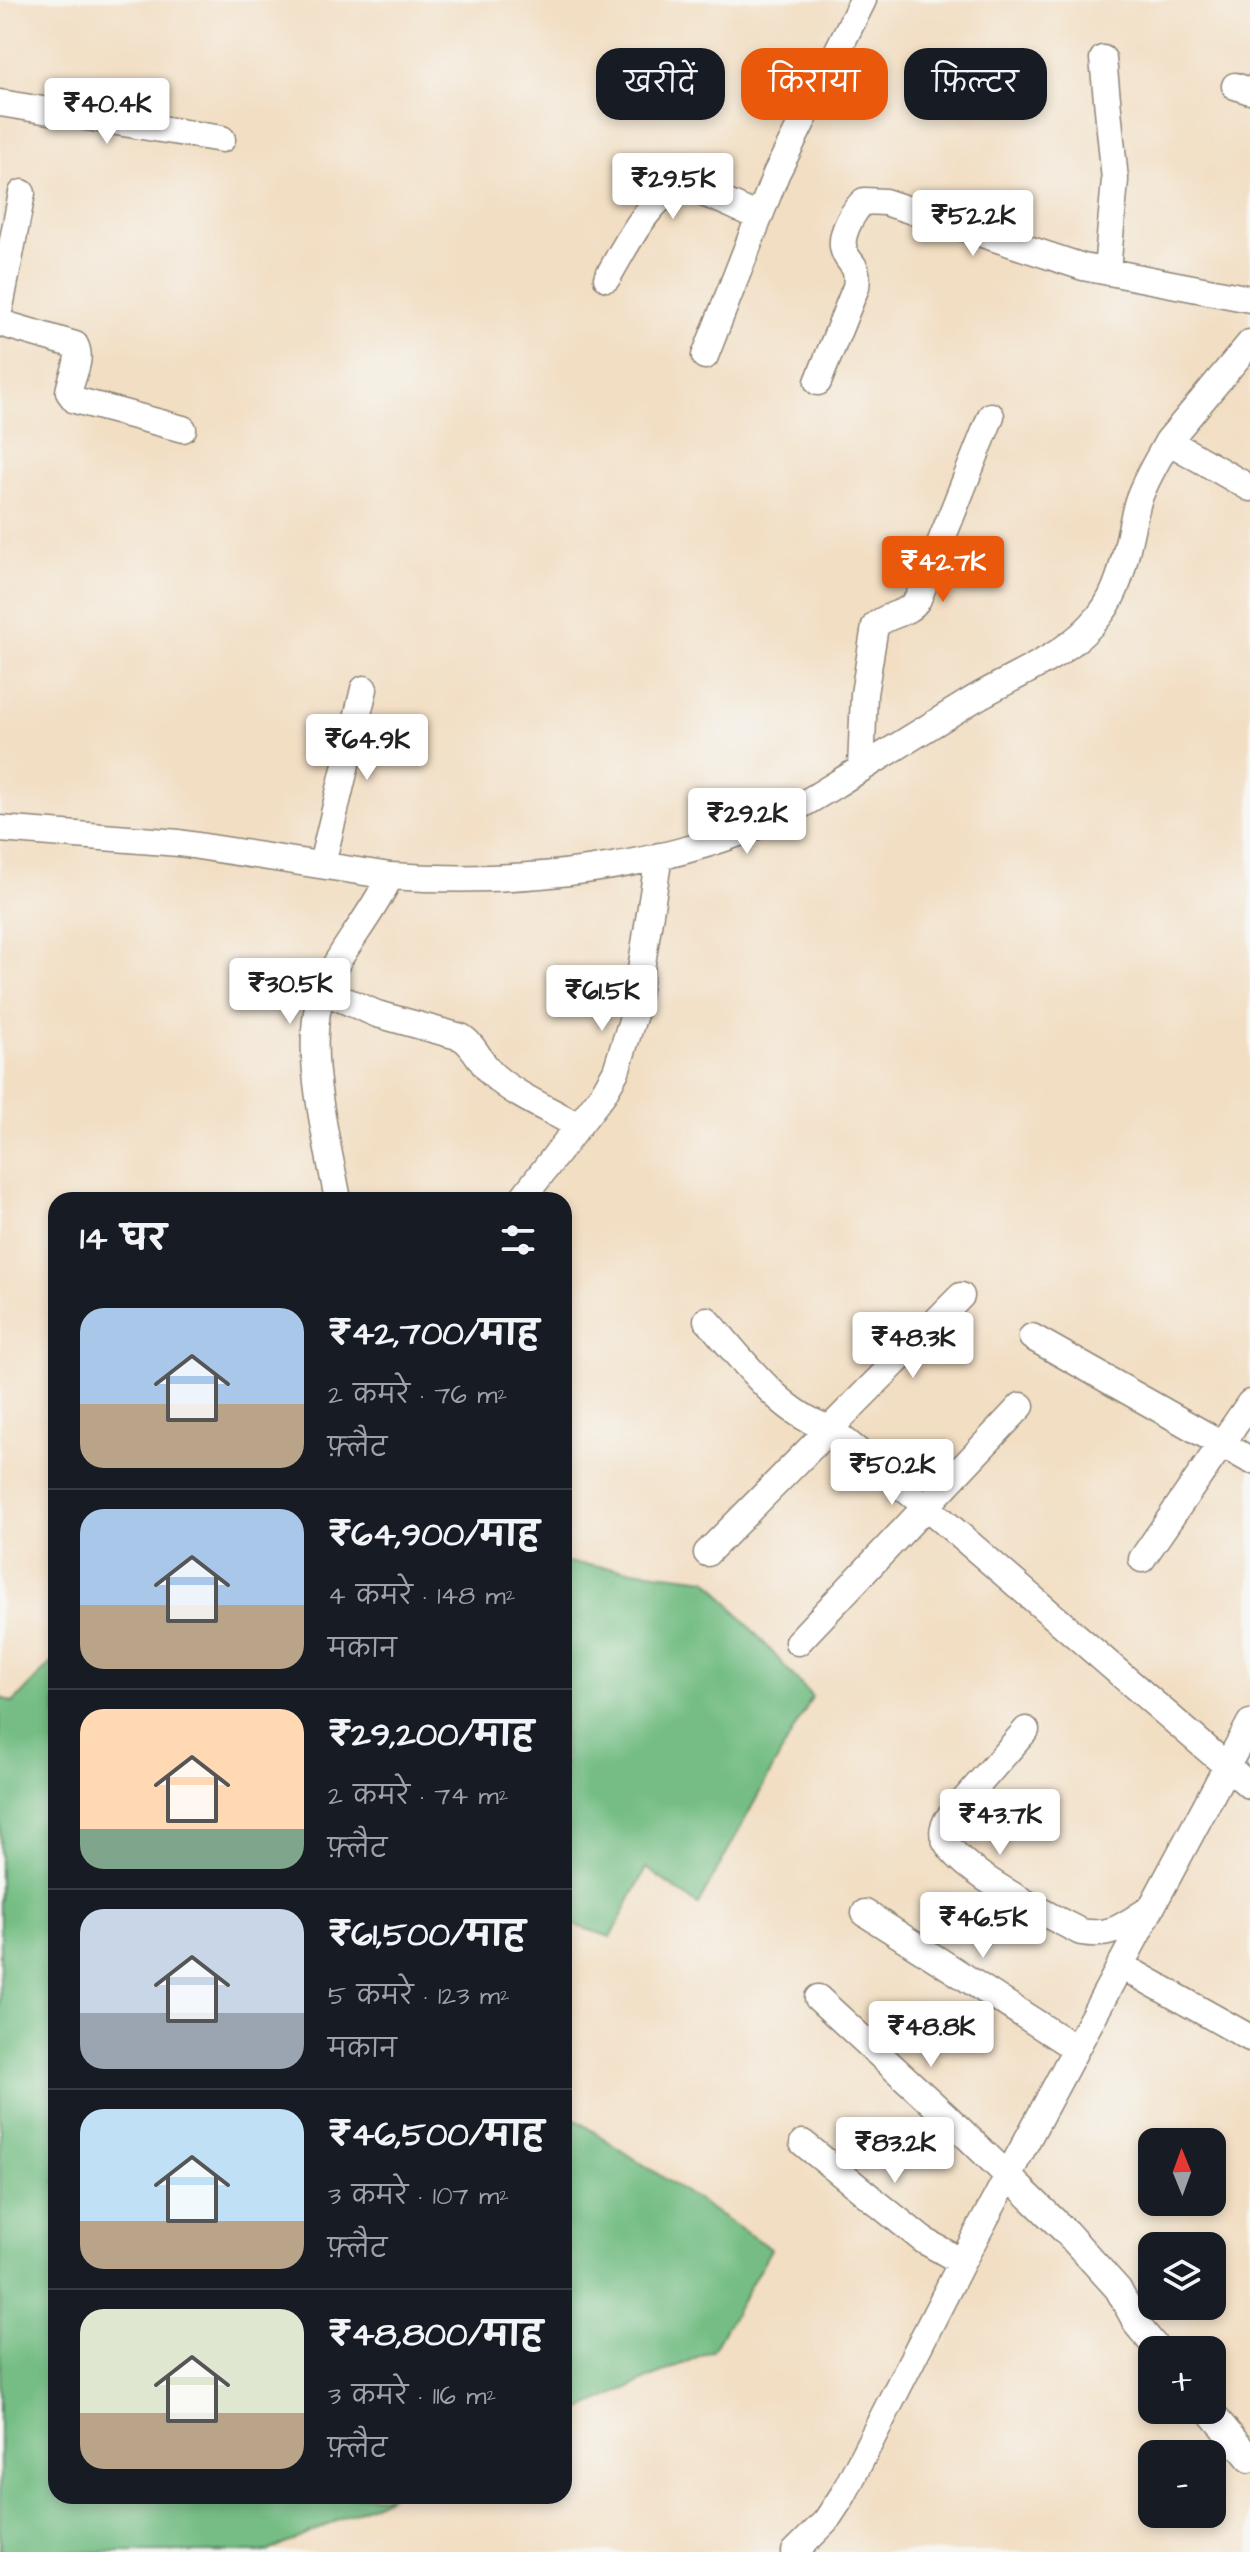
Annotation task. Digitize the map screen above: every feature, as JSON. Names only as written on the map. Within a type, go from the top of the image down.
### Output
[{"type":"street","points":[[705,356],[776,174],[863,0]]},
{"type":"street","points":[[1103,59],[1115,180],[1107,271]]},
{"type":"street","points":[[0,103],[222,139]]},
{"type":"street","points":[[607,278],[651,207],[671,191],[682,189],[698,193],[759,217]]},
{"type":"street","points":[[0,307],[22,193]]},
{"type":"street","points":[[818,382],[856,287],[858,273],[843,247],[857,207],[864,201],[885,202],[1044,255],[1107,271],[1250,299]]},
{"type":"street","points":[[0,323],[75,345],[77,362],[69,392],[75,400],[183,429]]},
{"type":"street","points":[[0,829],[179,843],[390,876],[507,876],[590,870],[659,856],[735,834],[783,815],[992,688],[1058,653],[1097,619],[1107,606],[1119,577],[1143,486],[1168,441],[1250,343]]},
{"type":"street","points":[[861,769],[864,694],[875,626],[881,620],[912,608],[918,599],[991,416]]},
{"type":"street","points":[[1168,441],[1250,488]]},
{"type":"street","points":[[322,864],[364,689]]},
{"type":"street","points":[[527,1192],[603,1094],[616,1071],[634,1014],[659,856]]},
{"type":"street","points":[[337,1192],[324,1123],[314,1033],[323,991],[331,973],[380,900],[390,876]]},
{"type":"street","points":[[323,991],[377,1014],[461,1037],[471,1046],[483,1066],[503,1083],[578,1126]]},
{"type":"street","points":[[707,1553],[961,1296]]},
{"type":"street","points":[[707,1320],[775,1396],[817,1425],[829,1428],[927,1507],[1250,1786]]},
{"type":"street","points":[[1032,1337],[1250,1460]]},
{"type":"street","points":[[1142,1559],[1250,1403]]},
{"type":"street","points":[[798,1642],[1021,1406]]},
{"type":"street","points":[[795,2552],[826,2521],[843,2495],[962,2262],[1250,1723]]},
{"type":"street","points":[[1026,1730],[947,1820],[943,1828],[947,1842],[974,1871],[1081,1932],[1100,1935],[1110,1932],[1148,1911]]},
{"type":"street","points":[[865,1913],[1075,2048]]},
{"type":"street","points":[[1120,1965],[1247,2032]]},
{"type":"street","points":[[818,1998],[1067,2233],[1118,2289],[1146,2336]]},
{"type":"street","points":[[803,2143],[923,2240],[962,2262]]},
{"type":"street","points":[[1221,2424],[1250,2459]]},
{"type":"green space","points":[[572,1563],[707,1579],[812,1697],[698,1905],[646,1868],[611,1937],[572,1925]]},
{"type":"green space","points":[[48,1666],[48,2504],[373,2504],[268,2552],[0,2552],[0,1697],[13,1703]]},
{"type":"green space","points":[[572,2117],[771,2249],[713,2350],[572,2413]]}]
